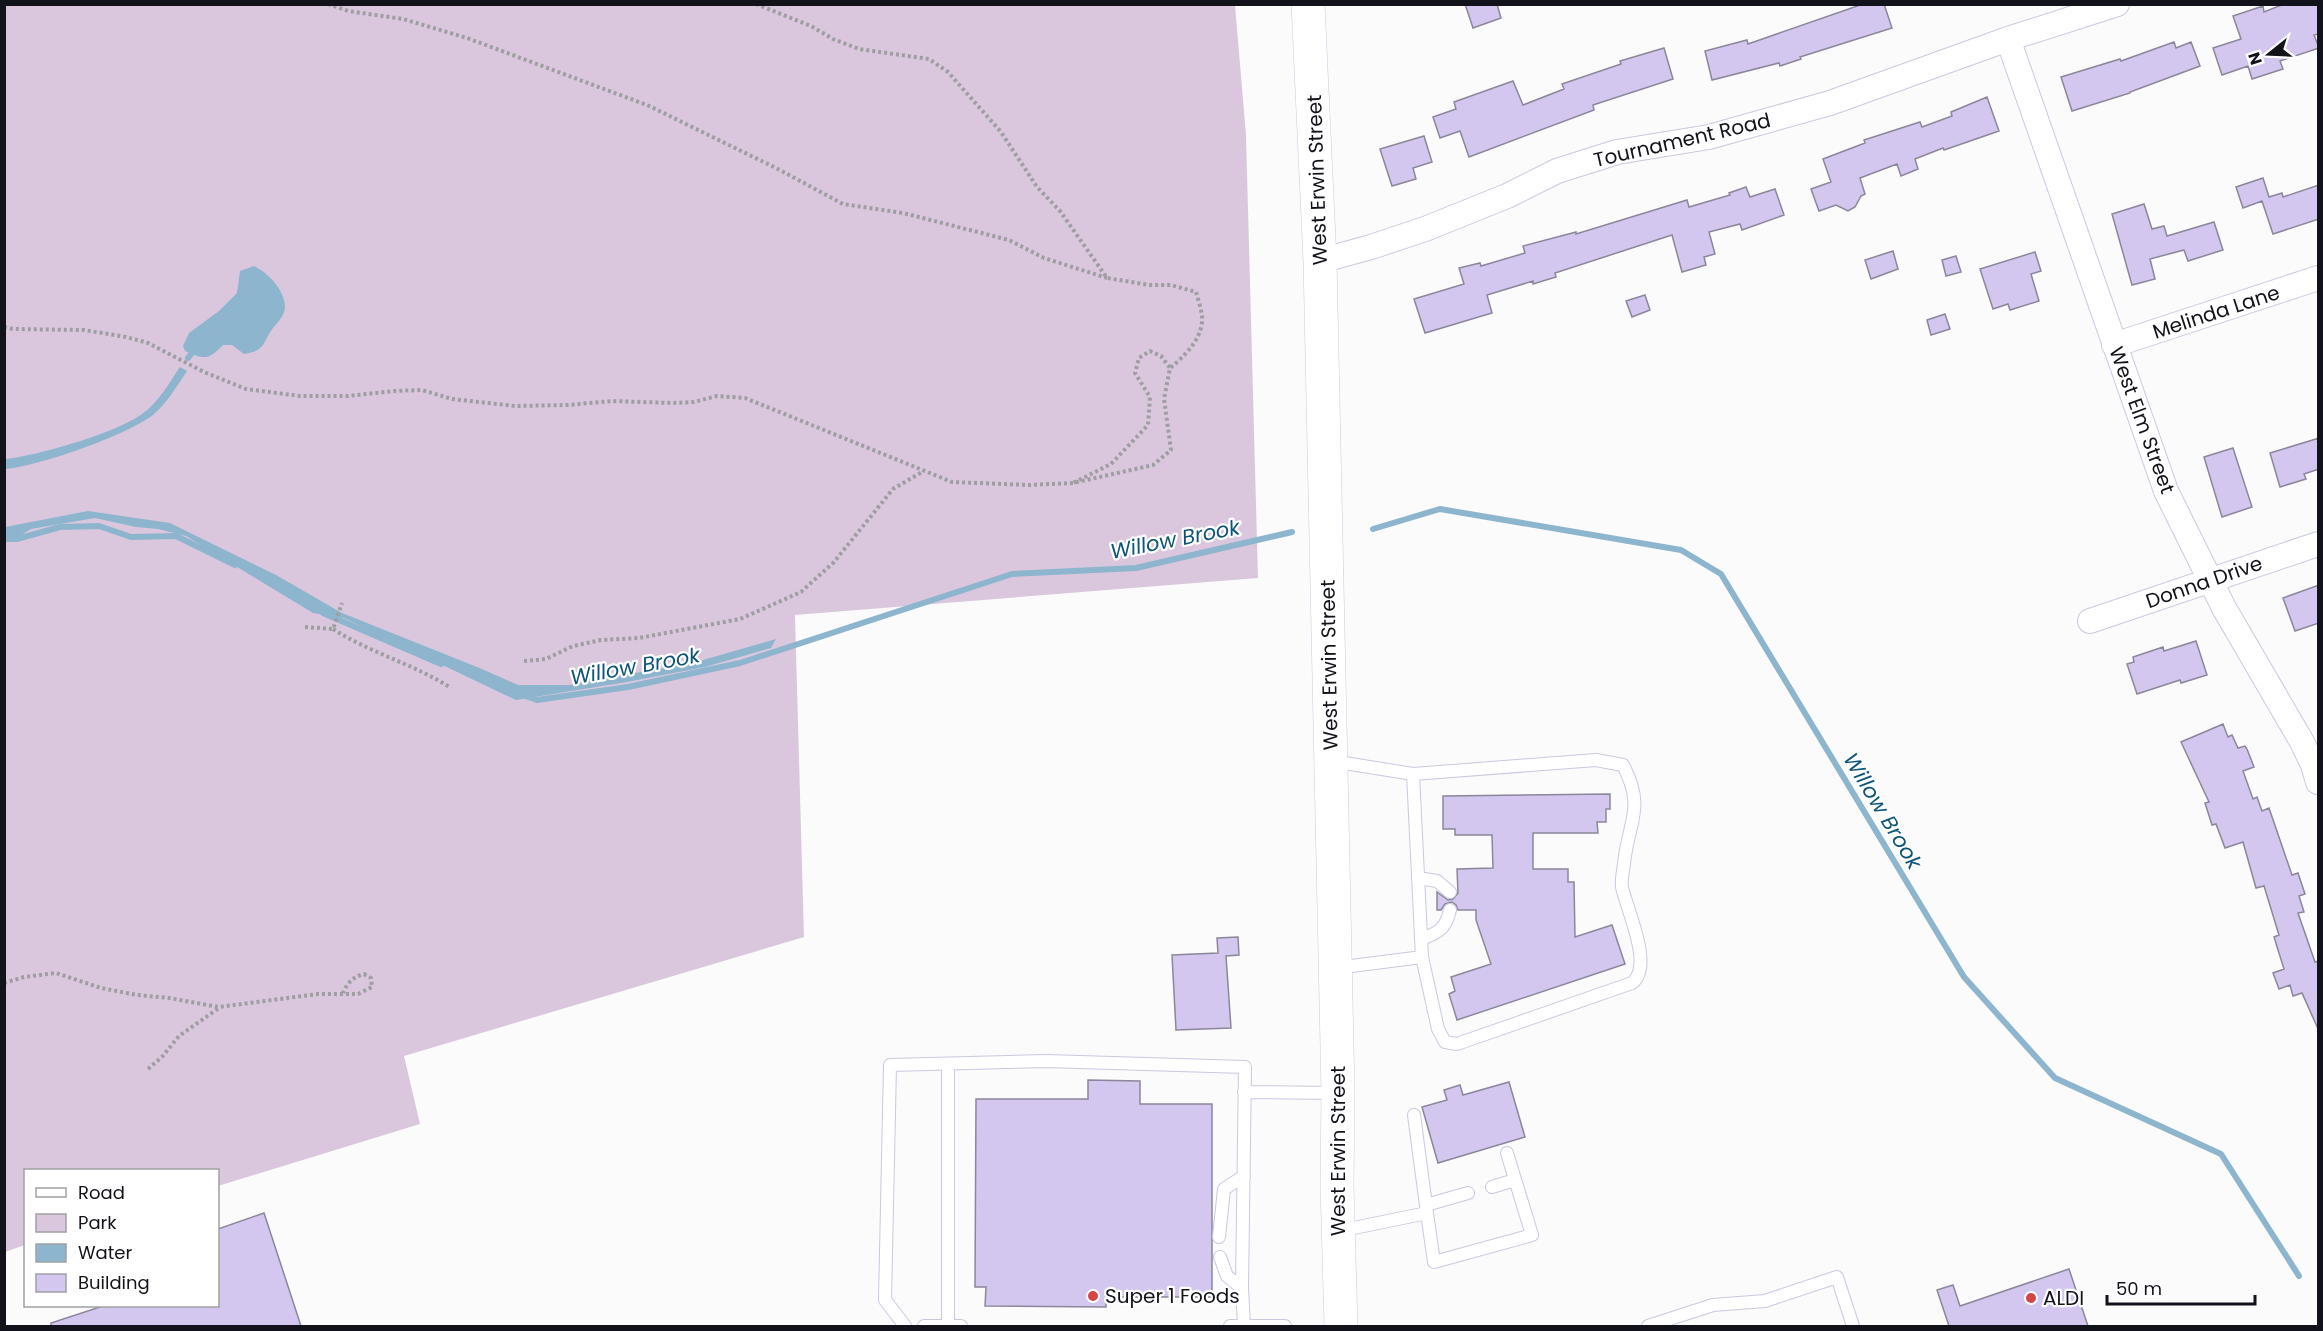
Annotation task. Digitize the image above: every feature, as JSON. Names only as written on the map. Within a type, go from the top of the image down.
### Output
[{"type":"main road","name":"West Erwin Street","points":[[1308,4],[1320,261],[1341,1326]]},
{"type":"street","name":"Tournament Road","points":[[1320,261],[1371,248],[1425,228],[1507,196],[1557,171],[1617,152],[1709,137],[1830,103],[2008,39],[2117,4]]},
{"type":"street","name":"West Elm Street","points":[[2008,39],[2166,491],[2224,608],[2302,742],[2319,782]]},
{"type":"street","name":"Melinda Lane","points":[[2114,345],[2319,278]]},
{"type":"street","name":"Donna Drive","points":[[2090,621],[2319,544]]},
{"type":"lane","points":[[1331,761],[1413,774],[1596,760],[1623,765],[1632,782],[1636,798],[1634,822],[1624,854],[1622,884],[1642,962],[1639,978],[1632,983],[1457,1044],[1445,1042],[1438,1029],[1422,957],[1413,774]]},
{"type":"lane","points":[[1418,878],[1437,881],[1450,892]]},
{"type":"lane","points":[[1421,939],[1438,933],[1447,924],[1450,910]]},
{"type":"lane","points":[[1335,968],[1422,957]]},
{"type":"lane","points":[[905,1326],[885,1300],[890,1065],[1046,1061],[1245,1067],[1242,1288],[1244,1326]]},
{"type":"lane","points":[[948,1064],[948,1326]]},
{"type":"lane","points":[[1244,1092],[1338,1093]]},
{"type":"lane","points":[[1414,1115],[1434,1262],[1532,1235],[1507,1153]]},
{"type":"lane","points":[[1219,1237],[1224,1189],[1244,1176]]},
{"type":"lane","points":[[1492,1186],[1515,1180]]},
{"type":"lane","points":[[1338,1231],[1427,1209],[1468,1193]]},
{"type":"lane","points":[[1220,1257],[1227,1276],[1242,1288]]},
{"type":"lane","points":[[1648,1326],[1713,1305],[1765,1301],[1838,1278],[1853,1326]]},
{"type":"lane","points":[[924,1326],[961,1326]]},
{"type":"lane","points":[[1230,1326],[1285,1326]]},
{"type":"path","points":[[4,327],[84,330],[126,337],[148,343],[204,372],[246,389],[300,396],[348,396],[422,390],[452,399],[514,406],[612,401],[694,402],[717,396],[745,398],[952,482],[1029,485],[1073,483],[1153,465],[1171,450],[1164,399],[1170,368],[1181,360],[1197,339],[1202,317],[1196,292],[1172,285],[1149,285],[1107,278],[1044,258],[1009,240],[903,213],[843,204],[776,168],[647,105],[467,38],[403,19],[348,11],[328,4]]},
{"type":"path","points":[[756,4],[811,26],[833,39],[859,49],[929,59],[948,72],[1001,132],[1037,187],[1060,211],[1107,278]]},
{"type":"path","points":[[1073,483],[1111,464],[1148,425],[1150,397],[1134,373],[1140,358],[1150,351],[1161,356],[1170,368]]},
{"type":"path","points":[[524,662],[546,659],[573,646],[601,640],[639,638],[740,619],[801,592],[834,562],[893,489],[923,471]]},
{"type":"path","points":[[333,629],[342,603]]},
{"type":"path","points":[[305,627],[333,629],[351,641],[425,673],[451,688]]},
{"type":"path","points":[[4,983],[24,977],[57,973],[101,988],[128,994],[219,1007],[275,999],[342,993],[358,994],[372,987],[371,978],[364,974],[356,976],[342,993]]},
{"type":"path","points":[[148,1069],[162,1057],[179,1036],[219,1007]]},
{"type":"green space","points":[[5,5],[1235,5],[1246,135],[1258,578],[795,615],[804,937],[404,1056],[420,1124],[219,1186],[219,1169],[24,1169],[24,1245],[5,1252]]},
{"type":"water","points":[[254,266],[274,282],[282,294],[285,306],[282,317],[261,347],[244,354],[232,345],[223,345],[213,354],[205,357],[185,351],[183,346],[189,333],[219,311],[237,293],[240,271]]},
{"type":"water","points":[[180,367],[187,371],[172,394],[153,415],[140,423],[81,449],[20,467],[5,469],[5,459],[96,436],[130,421],[154,404]]},
{"type":"water","points":[[88,511],[170,523],[276,575],[342,613],[518,685],[570,685],[696,662],[776,639],[771,648],[705,667],[516,700],[344,618],[313,613],[186,536],[95,518],[31,529],[10,542],[5,542],[5,527]]},
{"type":"building","points":[[1465,4],[1497,4],[1501,18],[1473,28]]},
{"type":"building","points":[[1863,4],[1884,4],[1892,28],[1800,57],[1801,59],[1780,66],[1779,63],[1712,80],[1705,51],[1747,40],[1748,44]]},
{"type":"building","points":[[2284,4],[2319,4],[2319,34],[2314,35],[2319,48],[2280,61],[2283,69],[2252,79],[2248,66],[2222,75],[2213,48],[2241,39],[2233,16],[2263,6],[2264,12]]},
{"type":"building","points":[[2174,42],[2176,48],[2191,42],[2200,66],[2130,93],[2072,111],[2061,77],[2120,59],[2121,61]]},
{"type":"building","points":[[1664,48],[1673,79],[1593,105],[1594,110],[1469,157],[1460,131],[1440,138],[1433,117],[1456,109],[1454,102],[1513,81],[1523,105],[1564,89],[1562,84],[1621,64],[1620,61]]},
{"type":"building","points":[[1987,97],[1999,131],[1915,159],[1918,169],[1901,176],[1897,164],[1860,178],[1865,194],[1861,196],[1855,207],[1848,211],[1836,205],[1819,211],[1811,189],[1831,182],[1823,159],[1865,143],[1864,140],[1920,122],[1922,127],[1952,116],[1951,112]]},
{"type":"building","points":[[1424,136],[1432,162],[1413,168],[1416,179],[1392,186],[1380,149]]},
{"type":"building","points":[[2263,178],[2269,197],[2282,193],[2283,197],[2319,185],[2319,219],[2273,234],[2262,201],[2243,208],[2236,187]]},
{"type":"building","points":[[1746,187],[1750,197],[1775,189],[1784,215],[1742,230],[1740,224],[1709,232],[1715,254],[1704,257],[1706,265],[1682,272],[1672,235],[1555,273],[1556,277],[1533,284],[1533,281],[1487,295],[1492,313],[1425,333],[1414,299],[1464,284],[1459,268],[1480,263],[1481,266],[1525,253],[1523,246],[1576,232],[1576,234],[1687,200],[1689,207],[1730,195],[1729,193]]},
{"type":"building","points":[[2144,204],[2152,229],[2164,226],[2167,236],[2214,222],[2223,250],[2188,261],[2184,250],[2150,259],[2155,279],[2132,285],[2112,214]]},
{"type":"building","points":[[1893,251],[1898,269],[1871,279],[1865,260]]},
{"type":"building","points":[[2035,252],[2041,271],[2031,274],[2039,301],[2010,310],[2008,304],[1993,309],[1980,269]]},
{"type":"building","points":[[1956,256],[1961,272],[1946,276],[1942,260]]},
{"type":"building","points":[[1645,295],[1650,310],[1632,317],[1626,301]]},
{"type":"building","points":[[1945,314],[1950,329],[1931,335],[1927,320]]},
{"type":"building","points":[[2319,438],[2319,469],[2304,474],[2306,479],[2280,487],[2270,453]]},
{"type":"building","points":[[2233,448],[2252,507],[2222,517],[2204,457]]},
{"type":"building","points":[[2319,585],[2319,623],[2295,631],[2283,598]]},
{"type":"building","points":[[2196,641],[2207,675],[2181,683],[2180,680],[2137,694],[2127,664],[2134,662],[2133,657],[2163,647],[2164,651]]},
{"type":"building","points":[[2223,724],[2228,737],[2232,735],[2238,748],[2245,746],[2247,749],[2254,767],[2243,771],[2253,799],[2257,797],[2262,811],[2269,808],[2292,875],[2298,873],[2305,894],[2299,896],[2304,912],[2298,913],[2315,962],[2319,961],[2319,1031],[2302,993],[2293,996],[2290,985],[2279,989],[2273,973],[2284,969],[2274,937],[2279,935],[2264,886],[2256,888],[2243,842],[2225,848],[2216,824],[2212,825],[2205,803],[2209,802],[2181,742]]},
{"type":"building","points":[[1610,794],[1610,809],[1606,809],[1606,822],[1597,822],[1598,833],[1533,833],[1533,869],[1568,869],[1568,882],[1574,882],[1575,937],[1612,925],[1625,964],[1457,1020],[1449,994],[1455,991],[1451,977],[1491,964],[1476,920],[1476,910],[1458,910],[1452,902],[1445,904],[1441,910],[1437,910],[1437,892],[1448,900],[1453,899],[1458,893],[1457,869],[1493,868],[1492,835],[1455,835],[1455,829],[1443,829],[1443,796]]},
{"type":"building","points":[[1238,937],[1239,955],[1226,956],[1231,1028],[1176,1030],[1172,955],[1218,953],[1217,938]]},
{"type":"building","points":[[1088,1080],[1140,1081],[1140,1104],[1212,1104],[1212,1297],[1106,1297],[1106,1307],[985,1306],[986,1287],[975,1287],[976,1099],[1088,1099]]},
{"type":"building","points":[[1509,1082],[1525,1137],[1438,1163],[1422,1107],[1447,1100],[1444,1090],[1460,1085],[1463,1095]]},
{"type":"building","points":[[264,1213],[301,1326],[51,1326],[51,1323],[100,1307],[219,1307],[219,1229]]},
{"type":"building","name":"ALDI","points":[[2069,1269],[2088,1326],[1949,1326],[1937,1290],[1953,1285],[1960,1306]]},
{"type":"waterway","points":[[188,358],[195,349]]},
{"type":"waterway","name":"Willow Brook","points":[[1373,529],[1440,509],[1681,550],[1721,574],[1964,977],[2055,1078],[2221,1154],[2299,1276]]},
{"type":"waterway","name":"Willow Brook","points":[[4,539],[17,539],[60,527],[99,526],[131,537],[176,536],[235,565]]},
{"type":"waterway","name":"Willow Brook","points":[[523,695],[537,700],[628,687],[740,663],[1012,574],[1136,568],[1292,532]]},
{"type":"waterway","name":"Willow Brook","points":[[323,613],[441,664]]},
{"type":"place","name":"Super 1 Foods","points":[[1093,1296]]},
{"type":"place","name":"ALDI","points":[[2031,1298]]}]
